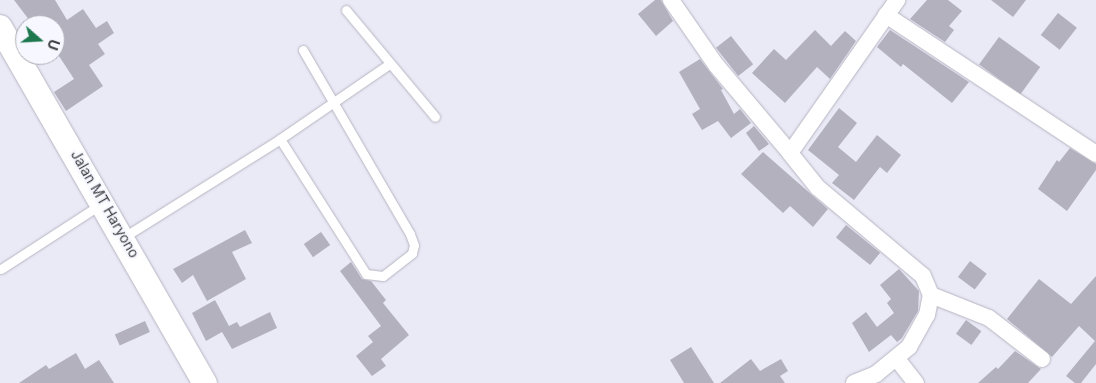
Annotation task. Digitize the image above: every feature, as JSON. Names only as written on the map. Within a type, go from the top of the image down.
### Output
[{"type":"main road","name":"Jalan MT Haryono","points":[[0,27],[124,237],[205,383]]},
{"type":"street","points":[[671,0],[716,65],[790,153],[798,167],[818,188],[922,276],[931,295],[927,315],[919,331],[897,360],[876,374],[854,383]]},
{"type":"street","points":[[790,153],[897,0]]},
{"type":"street","points":[[886,15],[1096,154]]},
{"type":"street","points":[[931,295],[989,318],[1042,359]]},
{"type":"street","points":[[897,360],[916,383]]},
{"type":"lane","points":[[346,10],[435,117]]},
{"type":"lane","points":[[280,139],[366,274],[383,276],[412,253],[413,240],[336,102],[303,50]]},
{"type":"lane","points":[[124,237],[280,139],[389,64]]},
{"type":"lane","points":[[1,269],[103,202]]},
{"type":"building","points":[[14,0],[55,0],[64,15],[25,15]]},
{"type":"building","points":[[655,0],[661,0],[673,21],[656,36],[638,14]]},
{"type":"building","points":[[927,0],[948,0],[962,11],[949,26],[954,30],[945,42],[910,19]]},
{"type":"building","points":[[991,0],[1026,0],[1013,17]]},
{"type":"building","points":[[83,9],[96,28],[107,21],[114,33],[98,44],[105,54],[89,65],[103,86],[66,111],[54,92],[74,79],[65,65],[65,17],[67,20]]},
{"type":"building","points":[[1058,13],[1077,28],[1060,50],[1041,35]]},
{"type":"building","points":[[815,30],[831,46],[845,31],[856,41],[830,79],[817,67],[785,103],[752,73],[774,49],[786,60]]},
{"type":"building","points":[[890,30],[969,82],[952,103],[903,64],[901,67],[877,47]]},
{"type":"building","points":[[731,36],[753,64],[738,76],[716,48]]},
{"type":"building","points":[[999,37],[1040,67],[1020,94],[979,65]]},
{"type":"building","points":[[700,59],[723,89],[721,90],[734,114],[740,109],[751,123],[731,138],[718,121],[702,130],[692,114],[700,109],[679,72]]},
{"type":"building","points":[[839,108],[857,123],[838,147],[856,162],[877,135],[901,155],[887,173],[880,167],[854,200],[832,183],[839,175],[808,150]]},
{"type":"building","points":[[754,126],[769,144],[759,151],[746,133]]},
{"type":"building","points":[[1070,148],[1096,164],[1096,170],[1067,211],[1038,189],[1057,160],[1059,162]]},
{"type":"building","points":[[763,152],[828,209],[813,227],[790,206],[783,213],[741,174]]},
{"type":"building","points":[[846,225],[880,253],[870,265],[836,237]]},
{"type":"building","points":[[245,230],[252,243],[232,252],[246,279],[207,301],[193,275],[182,283],[173,269]]},
{"type":"building","points":[[321,232],[330,245],[313,257],[304,244]]},
{"type":"building","points":[[970,261],[987,274],[975,290],[958,277]]},
{"type":"building","points":[[351,262],[362,279],[371,281],[386,300],[383,303],[409,335],[381,359],[386,366],[372,376],[356,356],[373,342],[368,336],[381,326],[340,271]]},
{"type":"building","points":[[899,269],[919,291],[918,311],[902,338],[897,342],[891,335],[869,352],[852,323],[866,312],[877,327],[894,313],[887,303],[891,299],[880,285]]},
{"type":"building","points":[[1096,276],[1096,364],[1081,383],[1075,383],[1066,376],[1095,341],[1079,326],[1052,357],[1007,319],[1039,279],[1071,304]]},
{"type":"building","points":[[215,300],[229,326],[237,322],[240,327],[270,312],[277,328],[232,349],[222,332],[206,341],[192,313]]},
{"type":"building","points":[[966,320],[981,331],[971,345],[956,334]]},
{"type":"building","points":[[145,321],[150,332],[120,345],[115,334]]},
{"type":"building","points":[[691,347],[714,383],[684,383],[670,360]]},
{"type":"building","points":[[1015,351],[1041,369],[1028,383],[978,383],[996,367],[998,369]]},
{"type":"building","points":[[76,353],[85,369],[99,360],[114,383],[19,383],[46,365],[49,369]]},
{"type":"building","points":[[751,359],[760,371],[781,359],[788,371],[780,376],[785,383],[720,383]]}]
